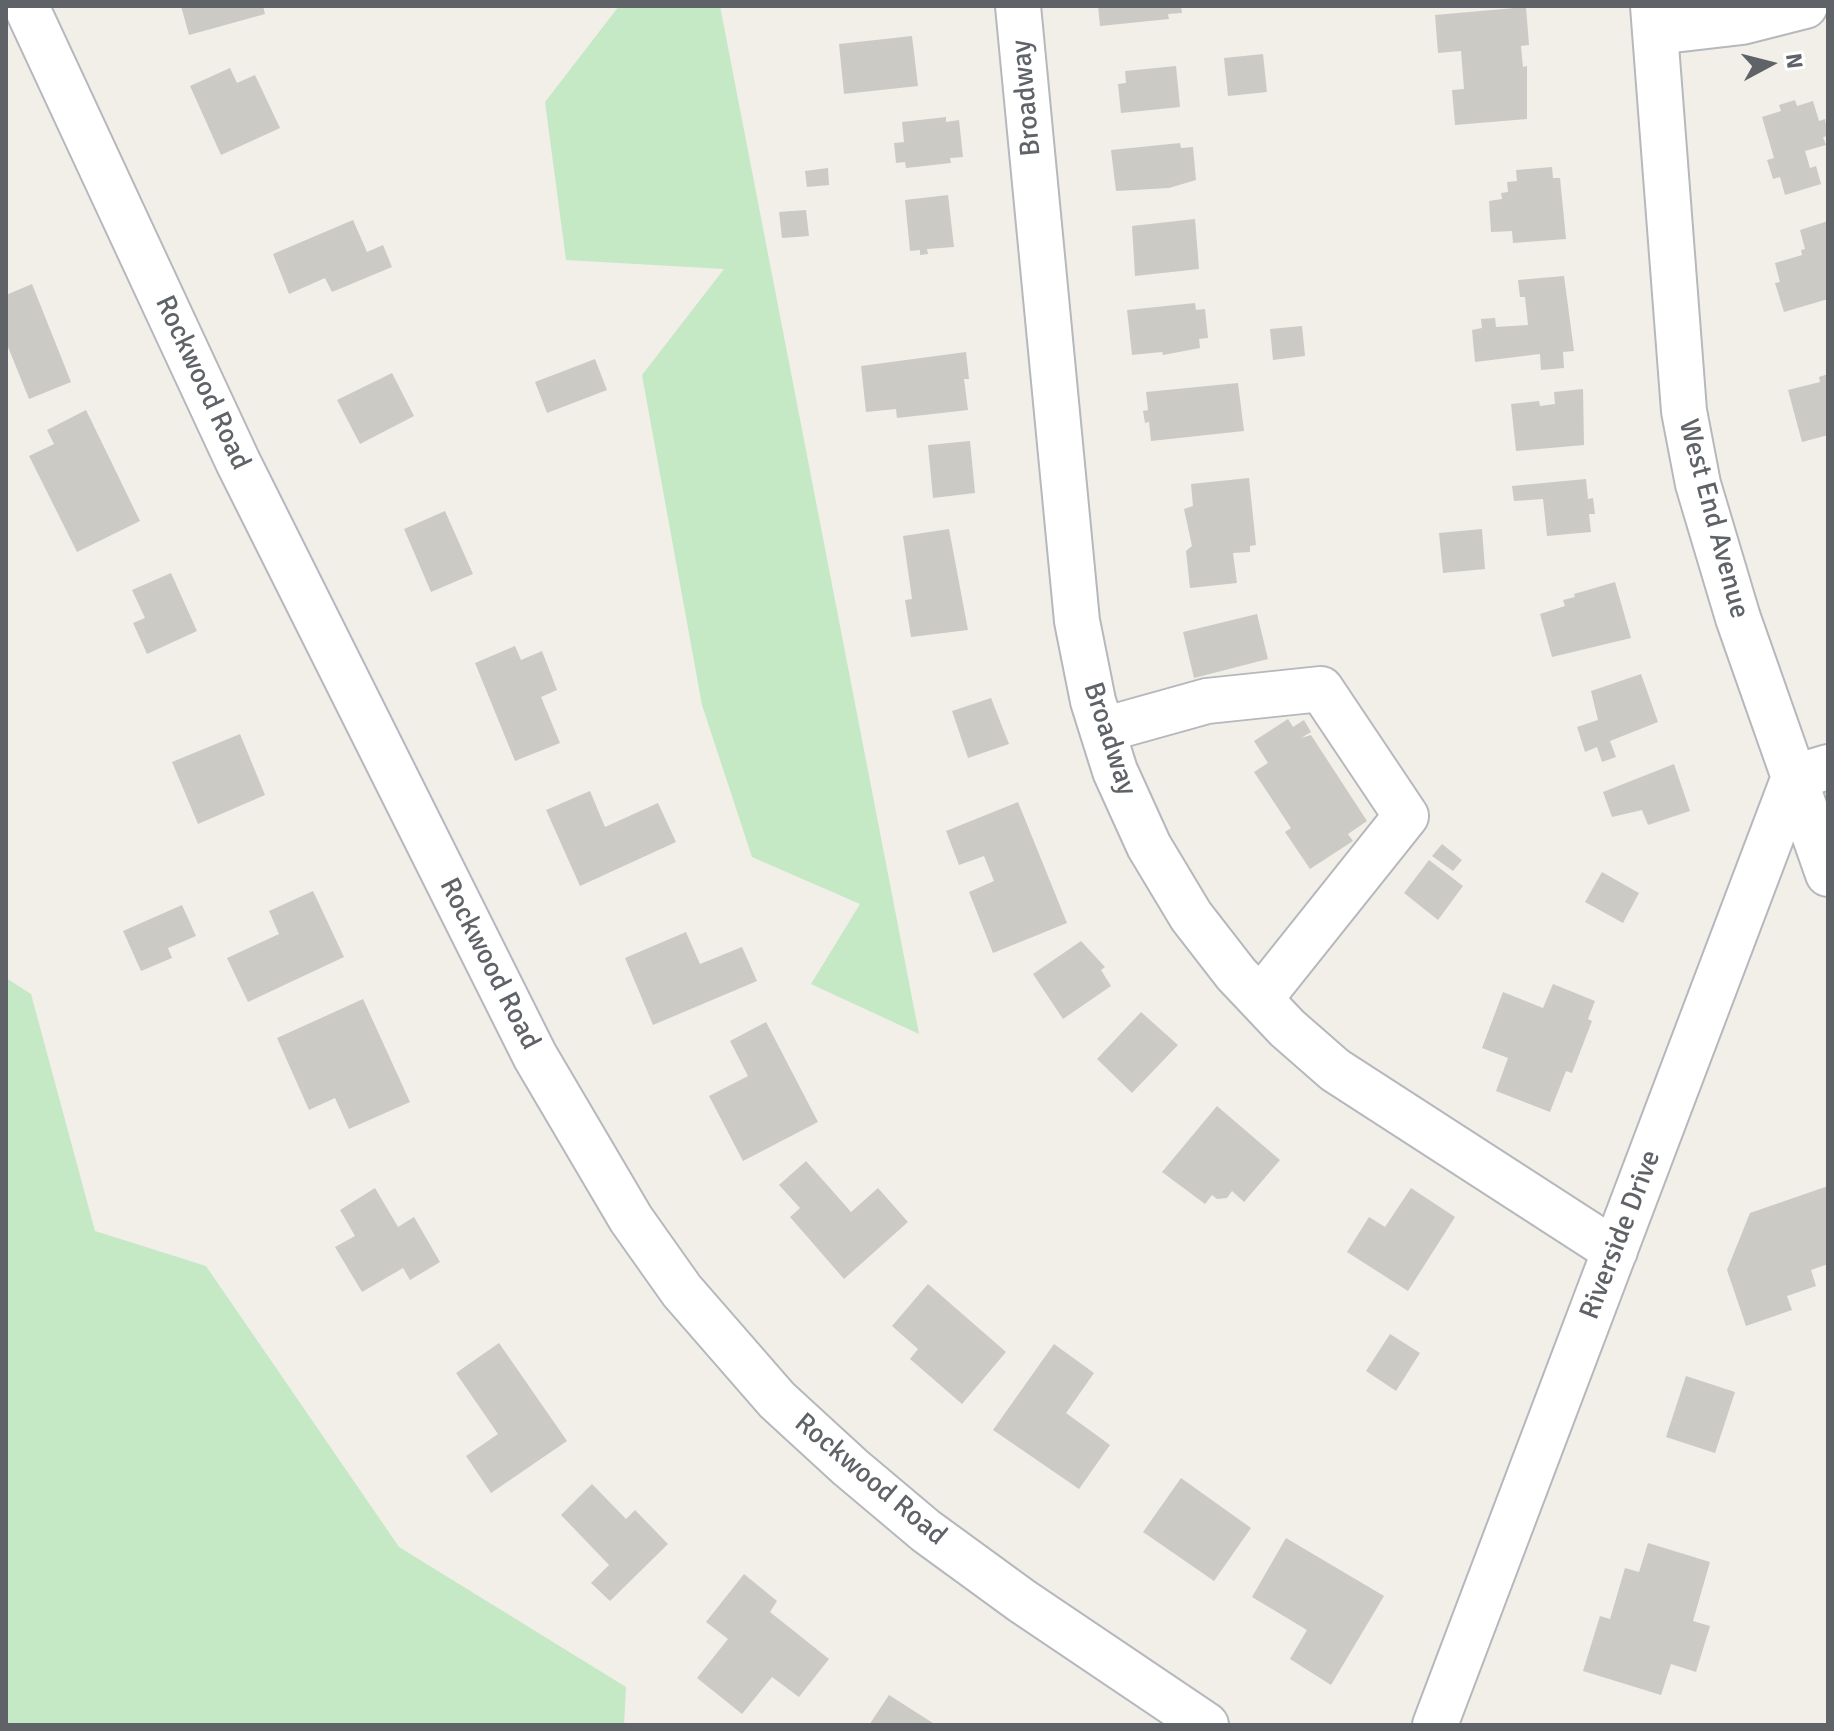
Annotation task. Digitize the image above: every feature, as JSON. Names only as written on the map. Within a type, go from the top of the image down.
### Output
[{"type":"street","name":"Rockwood Road","points":[[26,6],[245,476],[535,1056],[631,1219],[682,1291],[777,1400],[850,1467],[926,1531],[1022,1601],[1206,1725]]},
{"type":"street","name":"Broadway","points":[[1018,6],[1077,621],[1115,771],[1149,846],[1191,916],[1260,999],[1335,1070],[1615,1251]]},
{"type":"street","points":[[1654,19],[1742,22],[1805,6]]},
{"type":"street","name":"West End Avenue","points":[[1654,19],[1684,411],[1698,484],[1738,618],[1811,772],[1828,874]]},
{"type":"street","points":[[1103,730],[1207,701],[1321,689],[1406,816],[1260,999]]},
{"type":"street","name":"Riverside Drive","points":[[1435,1725],[1615,1251],[1811,772]]},
{"type":"green space","points":[[619,6],[720,6],[919,1034],[811,984],[860,904],[752,857],[702,705],[642,375],[724,269],[566,260],[545,102]]},
{"type":"green space","points":[[6,978],[31,994],[95,1231],[206,1266],[399,1547],[626,1687],[624,1725],[6,1725]]},
{"type":"building","points":[[181,6],[263,6],[265,14],[189,35]]},
{"type":"building","points":[[1098,6],[1181,6],[1182,13],[1168,14],[1169,19],[1100,26]]},
{"type":"building","points":[[1526,7],[1529,45],[1521,46],[1523,67],[1527,66],[1527,119],[1455,125],[1452,90],[1464,89],[1461,51],[1438,53],[1435,15]]},
{"type":"building","points":[[912,36],[918,86],[844,94],[839,44]]},
{"type":"building","points":[[1263,54],[1267,92],[1228,96],[1224,58]]},
{"type":"building","points":[[1176,66],[1180,107],[1121,113],[1118,84],[1126,83],[1125,71]]},
{"type":"building","points":[[230,68],[237,83],[255,75],[280,128],[221,155],[190,86]]},
{"type":"building","points":[[1795,100],[1797,106],[1813,101],[1819,121],[1825,119],[1828,136],[1823,137],[1826,145],[1805,151],[1810,168],[1816,166],[1821,184],[1785,195],[1780,177],[1773,179],[1767,160],[1774,158],[1762,117],[1781,111],[1779,105]]},
{"type":"building","points":[[946,117],[946,122],[959,120],[963,157],[950,158],[951,163],[906,168],[905,162],[896,163],[894,143],[904,142],[902,122]]},
{"type":"building","points":[[1180,143],[1181,148],[1193,147],[1196,180],[1169,188],[1116,191],[1111,150]]},
{"type":"building","points":[[1552,167],[1553,178],[1560,178],[1566,239],[1513,243],[1512,231],[1491,232],[1489,201],[1502,199],[1501,193],[1508,192],[1507,182],[1517,181],[1516,170]]},
{"type":"building","points":[[828,168],[829,185],[807,187],[805,171]]},
{"type":"building","points":[[948,195],[954,247],[927,249],[928,254],[920,255],[920,250],[910,251],[905,200]]},
{"type":"building","points":[[806,210],[809,236],[782,238],[779,212]]},
{"type":"building","points":[[1195,219],[1199,269],[1135,276],[1132,226]]},
{"type":"building","points":[[353,220],[367,252],[383,245],[392,267],[332,292],[325,278],[289,294],[273,254]]},
{"type":"building","points":[[1828,221],[1828,299],[1784,312],[1775,283],[1780,282],[1775,263],[1802,255],[1801,250],[1805,249],[1800,230]]},
{"type":"building","points":[[1564,276],[1574,351],[1563,352],[1564,368],[1541,370],[1540,354],[1475,362],[1472,330],[1482,328],[1481,319],[1495,318],[1496,327],[1528,325],[1525,297],[1520,297],[1518,280]]},
{"type":"building","points":[[32,284],[71,382],[29,399],[6,342],[6,295]]},
{"type":"building","points":[[1195,303],[1196,310],[1205,309],[1208,338],[1199,339],[1200,348],[1163,355],[1162,352],[1132,355],[1127,310]]},
{"type":"building","points":[[1302,326],[1305,356],[1273,360],[1270,329]]},
{"type":"building","points":[[966,352],[969,379],[964,379],[968,410],[897,418],[896,409],[866,412],[861,366]]},
{"type":"building","points":[[595,359],[607,390],[547,413],[535,382]]},
{"type":"building","points":[[392,373],[414,416],[360,444],[337,400]]},
{"type":"building","points":[[1828,374],[1828,435],[1802,442],[1788,390],[1820,382],[1819,377]]},
{"type":"building","points":[[1238,383],[1244,431],[1151,441],[1149,422],[1145,423],[1143,411],[1148,410],[1146,392]]},
{"type":"building","points":[[1583,389],[1584,445],[1516,451],[1511,404],[1539,401],[1540,406],[1555,404],[1554,392]]},
{"type":"building","points":[[86,410],[140,521],[77,552],[29,456],[54,444],[47,430]]},
{"type":"building","points":[[970,441],[975,493],[933,498],[928,445]]},
{"type":"building","points":[[1249,478],[1256,545],[1250,546],[1250,552],[1233,553],[1237,583],[1190,588],[1186,551],[1192,546],[1184,509],[1193,506],[1191,484]]},
{"type":"building","points":[[1586,479],[1588,499],[1593,498],[1595,514],[1589,514],[1591,532],[1547,536],[1543,499],[1514,501],[1512,486]]},
{"type":"building","points":[[445,511],[473,574],[431,592],[404,529]]},
{"type":"building","points":[[949,529],[968,630],[911,637],[905,600],[912,599],[903,536]]},
{"type":"building","points":[[1482,529],[1485,569],[1443,573],[1439,533]]},
{"type":"building","points":[[171,573],[197,631],[147,654],[133,623],[145,618],[132,590]]},
{"type":"building","points":[[1615,582],[1631,638],[1552,657],[1540,614],[1565,606],[1563,600],[1575,597],[1574,594]]},
{"type":"building","points":[[1257,614],[1268,659],[1194,678],[1183,632]]},
{"type":"building","points":[[515,646],[521,660],[542,651],[557,690],[541,697],[560,743],[515,761],[475,663]]},
{"type":"building","points":[[1641,674],[1658,722],[1610,741],[1616,757],[1602,762],[1597,747],[1585,752],[1577,727],[1598,720],[1591,691]]},
{"type":"building","points":[[991,698],[1009,744],[968,758],[952,711]]},
{"type":"building","points":[[1288,719],[1293,727],[1304,720],[1311,732],[1301,738],[1311,735],[1367,821],[1348,834],[1353,841],[1310,869],[1285,832],[1291,828],[1254,772],[1268,763],[1254,741]]},
{"type":"building","points":[[240,734],[265,795],[198,824],[172,762]]},
{"type":"building","points":[[1674,764],[1690,811],[1648,825],[1642,810],[1612,817],[1603,792]]},
{"type":"building","points":[[590,791],[605,827],[658,803],[676,842],[580,886],[546,810]]},
{"type":"building","points":[[1018,802],[1067,923],[993,953],[969,892],[994,881],[984,856],[959,865],[946,831]]},
{"type":"building","points":[[1442,844],[1462,860],[1453,871],[1432,856]]},
{"type":"building","points":[[1429,860],[1463,886],[1438,920],[1404,893]]},
{"type":"building","points":[[1602,872],[1639,893],[1623,923],[1585,902]]},
{"type":"building","points":[[313,891],[344,957],[248,1002],[227,958],[279,934],[269,911]]},
{"type":"building","points":[[182,905],[196,936],[168,948],[172,958],[141,971],[123,931]]},
{"type":"building","points":[[686,932],[700,964],[742,947],[757,981],[653,1025],[625,958]]},
{"type":"building","points":[[1081,941],[1105,967],[1101,970],[1111,986],[1063,1019],[1033,974]]},
{"type":"building","points":[[1553,984],[1595,1001],[1588,1019],[1592,1021],[1572,1073],[1566,1071],[1550,1112],[1496,1091],[1508,1058],[1482,1048],[1503,992],[1543,1008]]},
{"type":"building","points":[[363,999],[410,1102],[349,1129],[335,1098],[309,1110],[277,1038]]},
{"type":"building","points":[[1141,1012],[1178,1045],[1132,1093],[1097,1059]]},
{"type":"building","points":[[766,1022],[818,1122],[743,1161],[709,1096],[748,1076],[730,1041]]},
{"type":"building","points":[[1217,1106],[1280,1160],[1244,1202],[1232,1191],[1227,1198],[1217,1199],[1212,1195],[1205,1204],[1162,1172]]},
{"type":"building","points":[[806,1161],[851,1212],[878,1188],[908,1222],[844,1279],[790,1217],[800,1208],[779,1185]]},
{"type":"building","points":[[1828,1186],[1828,1264],[1811,1270],[1816,1286],[1787,1296],[1792,1310],[1746,1326],[1727,1270],[1750,1213]]},
{"type":"building","points":[[375,1188],[398,1227],[414,1217],[440,1262],[410,1280],[403,1268],[362,1292],[335,1247],[355,1236],[340,1210]]},
{"type":"building","points":[[1411,1188],[1455,1217],[1408,1291],[1347,1252],[1369,1217],[1385,1227]]},
{"type":"building","points":[[928,1284],[1006,1352],[962,1404],[910,1359],[918,1349],[892,1326]]},
{"type":"building","points":[[1390,1334],[1420,1353],[1396,1391],[1366,1371]]},
{"type":"building","points":[[499,1343],[567,1441],[491,1493],[466,1456],[498,1434],[456,1373]]},
{"type":"building","points":[[1054,1344],[1094,1373],[1066,1413],[1110,1445],[1079,1489],[993,1430]]},
{"type":"building","points":[[1686,1376],[1735,1392],[1715,1453],[1666,1437]]},
{"type":"building","points":[[1181,1478],[1251,1528],[1214,1581],[1143,1532]]},
{"type":"building","points":[[592,1484],[626,1519],[635,1510],[668,1544],[610,1601],[591,1583],[609,1565],[561,1515]]},
{"type":"building","points":[[1286,1538],[1384,1596],[1331,1685],[1290,1659],[1307,1630],[1252,1597]]},
{"type":"building","points":[[1648,1543],[1710,1562],[1693,1621],[1710,1626],[1696,1672],[1671,1664],[1661,1695],[1583,1671],[1600,1616],[1610,1619],[1625,1568],[1639,1572]]},
{"type":"building","points":[[744,1574],[777,1601],[770,1612],[829,1659],[799,1697],[772,1677],[742,1714],[697,1678],[728,1639],[706,1622]]},
{"type":"building","points":[[889,1695],[936,1725],[869,1725]]}]
